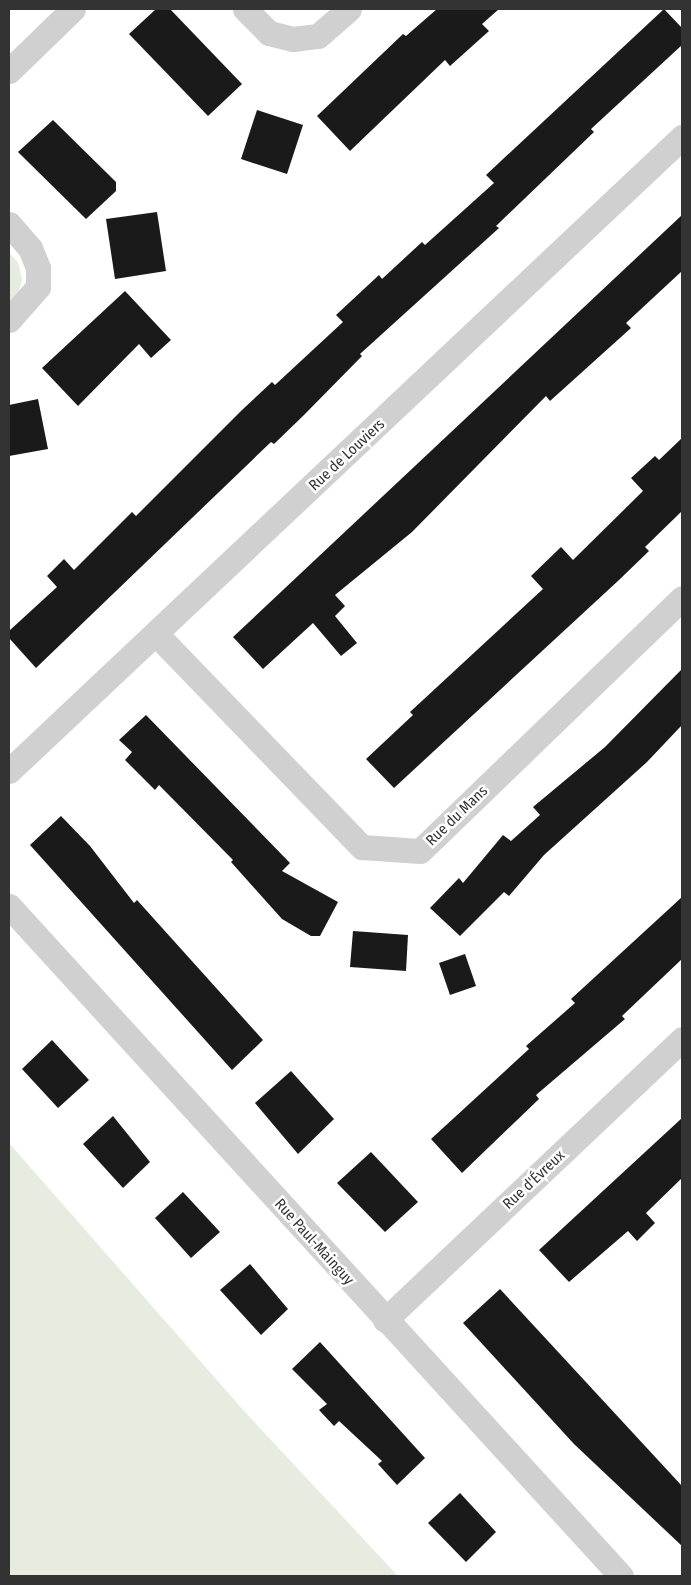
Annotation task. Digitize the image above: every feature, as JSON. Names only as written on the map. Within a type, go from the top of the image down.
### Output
[{"type":"street","points":[[9,71],[73,9]]},
{"type":"street","points":[[245,9],[269,33],[293,39],[318,36],[349,9]]},
{"type":"street","name":"Rue de Louviers","points":[[9,771],[157,635],[682,137]]},
{"type":"street","points":[[9,224],[30,248],[38,268],[38,287],[9,320]]},
{"type":"street","name":"Rue du Mans","points":[[157,635],[362,847],[420,851],[682,598]]},
{"type":"street","name":"Rue Paul-Mainguy","points":[[9,906],[385,1320],[621,1576]]},
{"type":"street","name":"Rue d'Évreux","points":[[385,1320],[682,1040]]},
{"type":"shaded area","points":[[9,253],[18,262],[22,280],[17,297],[9,304]]},
{"type":"shaded area","points":[[9,1143],[244,1411],[398,1576],[9,1576]]},
{"type":"building","points":[[156,9],[170,9],[242,84],[208,116],[129,34]]},
{"type":"building","points":[[437,9],[499,9],[482,24],[489,31],[450,66],[445,60],[350,151],[317,116],[403,34],[406,36]]},
{"type":"building","points":[[664,9],[682,28],[682,45],[591,129],[594,132],[496,226],[499,228],[360,354],[362,356],[304,415],[274,444],[271,442],[36,668],[9,638],[9,631],[57,587],[47,576],[64,559],[74,570],[132,512],[136,516],[242,410],[272,382],[275,385],[343,322],[336,315],[379,275],[382,279],[422,242],[425,245],[494,183],[486,175]]},
{"type":"building","points":[[257,110],[303,125],[287,174],[241,159]]},
{"type":"building","points":[[53,120],[116,182],[116,191],[86,219],[18,152]]},
{"type":"building","points":[[157,212],[166,271],[115,279],[106,219]]},
{"type":"building","points":[[682,215],[682,271],[626,323],[631,328],[550,401],[546,396],[412,532],[335,595],[345,606],[335,616],[357,643],[341,656],[313,623],[263,669],[233,637]]},
{"type":"building","points":[[125,291],[171,340],[151,358],[139,344],[78,406],[42,368]]},
{"type":"building","points":[[38,399],[48,449],[9,456],[9,405]]},
{"type":"building","points":[[682,438],[682,511],[645,547],[649,551],[619,580],[394,788],[366,759],[413,715],[410,712],[543,589],[531,576],[561,547],[573,560],[643,491],[631,478],[655,456],[659,460]]},
{"type":"building","points":[[682,669],[682,725],[647,762],[544,855],[509,896],[504,892],[460,936],[430,908],[459,878],[463,883],[503,835],[511,841],[540,815],[533,807],[605,747]]},
{"type":"building","points":[[146,715],[290,863],[282,871],[338,902],[320,936],[311,936],[282,919],[231,862],[233,860],[159,785],[155,790],[125,760],[132,752],[119,740]]},
{"type":"building","points":[[61,816],[90,846],[134,903],[137,900],[263,1040],[232,1070],[30,845]]},
{"type":"building","points":[[682,897],[682,959],[622,1016],[625,1019],[536,1095],[539,1099],[462,1173],[431,1139],[529,1049],[526,1046],[575,1003],[571,999]]},
{"type":"building","points":[[353,931],[408,935],[406,971],[350,967]]},
{"type":"building","points":[[465,954],[476,986],[450,995],[439,963]]},
{"type":"building","points":[[52,1040],[89,1080],[58,1108],[22,1069]]},
{"type":"building","points":[[291,1071],[334,1119],[298,1154],[255,1103]]},
{"type":"building","points":[[113,1116],[150,1162],[123,1188],[83,1144]]},
{"type":"building","points":[[682,1118],[682,1178],[646,1213],[655,1223],[637,1241],[628,1231],[569,1282],[539,1250]]},
{"type":"building","points":[[371,1152],[418,1202],[385,1232],[337,1183]]},
{"type":"building","points":[[183,1192],[220,1232],[191,1258],[155,1218]]},
{"type":"building","points":[[250,1264],[288,1309],[261,1335],[220,1290]]},
{"type":"building","points":[[500,1289],[682,1486],[682,1546],[574,1444],[463,1323]]},
{"type":"building","points":[[320,1342],[425,1458],[397,1485],[378,1464],[382,1461],[339,1421],[334,1426],[319,1410],[327,1404],[292,1369]]},
{"type":"building","points":[[460,1493],[496,1532],[466,1562],[428,1523]]}]
